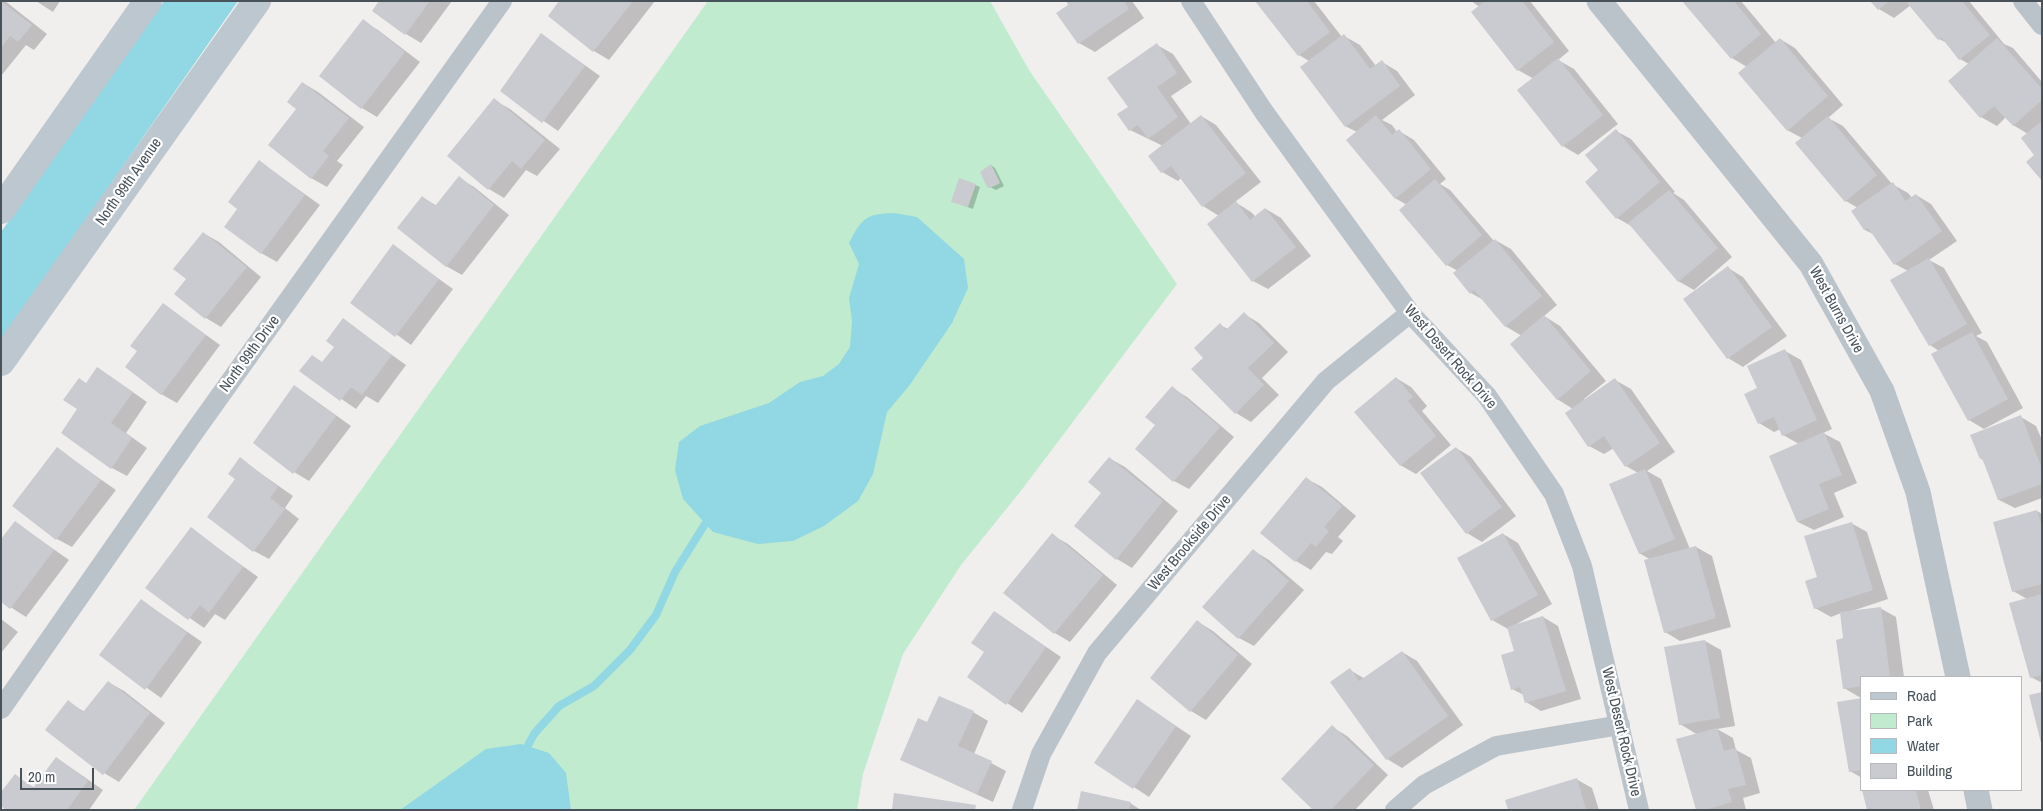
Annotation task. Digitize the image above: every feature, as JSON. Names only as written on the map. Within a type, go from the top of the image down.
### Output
[{"type":"main road","points":[[1,210],[148,1]]},
{"type":"main road","name":"North 99th Avenue","points":[[1,362],[257,1]]},
{"type":"street","name":"North 99th Drive","points":[[1,709],[192,435],[502,1]]},
{"type":"street","name":"West Desert Rock Drive","points":[[1191,1],[1264,112],[1410,313],[1487,396],[1554,494],[1582,566],[1639,810]]},
{"type":"street","name":"West Burns Drive","points":[[1599,1],[1811,264],[1882,391],[1918,492],[1958,676]]},
{"type":"street","points":[[2023,1],[2042,25]]},
{"type":"street","name":"West Brookside Drive","points":[[1022,810],[1041,754],[1097,654],[1326,381],[1410,313]]},
{"type":"street","points":[[1394,810],[1424,784],[1496,746],[1620,725]]},
{"type":"street","points":[[1976,791],[1980,810]]},
{"type":"green space","points":[[708,1],[990,1],[1029,70],[1177,284],[1020,492],[961,565],[903,654],[863,774],[857,810],[134,810]]},
{"type":"water","points":[[164,1],[238,1],[1,341],[1,232]]},
{"type":"water","points":[[894,213],[917,217],[964,259],[968,288],[952,323],[909,386],[887,412],[873,474],[858,501],[824,526],[793,541],[758,544],[713,532],[683,499],[675,470],[679,442],[700,426],[769,403],[800,382],[823,376],[839,364],[850,347],[852,321],[849,298],[859,264],[849,243],[866,219],[871,216]]},
{"type":"water","points":[[521,744],[549,753],[566,773],[571,810],[400,810],[486,749]]},
{"type":"building","points":[[1,1],[32,25],[18,42],[10,36],[1,48]]},
{"type":"building","points":[[379,1],[430,1],[405,35],[372,11]]},
{"type":"building","points":[[559,1],[633,1],[593,52],[548,16]]},
{"type":"building","points":[[1066,1],[1124,1],[1129,9],[1078,44],[1056,13],[1068,5]]},
{"type":"building","points":[[1255,1],[1307,1],[1330,32],[1298,56]]},
{"type":"building","points":[[1485,1],[1522,1],[1554,42],[1517,71],[1471,12]]},
{"type":"building","points":[[1682,1],[1734,1],[1761,34],[1731,59]]},
{"type":"building","points":[[1870,1],[1889,1],[1878,10]]},
{"type":"building","points":[[1910,1],[1962,1],[1990,35],[1959,60],[1941,37],[1938,40],[1907,3]]},
{"type":"building","points":[[363,19],[405,52],[361,109],[319,76]]},
{"type":"building","points":[[541,33],[585,66],[542,123],[500,91]]},
{"type":"building","points":[[1344,34],[1370,69],[1382,60],[1400,86],[1345,127],[1300,67]]},
{"type":"building","points":[[1780,38],[1828,96],[1787,131],[1738,73]]},
{"type":"building","points":[[1997,38],[2042,89],[2042,100],[2013,126],[1994,106],[1980,118],[1948,81]]},
{"type":"building","points":[[1157,43],[1177,73],[1157,87],[1178,117],[1148,139],[1138,125],[1129,131],[1117,114],[1128,107],[1107,78]]},
{"type":"building","points":[[1558,58],[1603,115],[1562,147],[1517,90]]},
{"type":"building","points":[[302,82],[349,118],[323,151],[329,156],[311,179],[268,145],[296,109],[287,102]]},
{"type":"building","points":[[494,98],[545,140],[521,169],[512,161],[488,190],[447,156]]},
{"type":"building","points":[[1201,115],[1246,173],[1202,207],[1171,166],[1161,173],[1148,156]]},
{"type":"building","points":[[1376,115],[1392,135],[1399,129],[1431,169],[1395,199],[1346,140]]},
{"type":"building","points":[[1828,116],[1877,175],[1845,202],[1795,143]]},
{"type":"building","points":[[2042,121],[2042,181],[2026,162],[2034,155],[2021,138]]},
{"type":"building","points":[[1616,129],[1660,182],[1616,219],[1585,182],[1598,170],[1585,155]]},
{"type":"building","points":[[259,160],[305,195],[261,254],[224,227],[237,209],[228,202]]},
{"type":"building","points":[[991,164],[1000,183],[990,188],[987,187],[980,172]]},
{"type":"building","points":[[459,176],[494,205],[446,267],[397,228],[422,196],[435,206]]},
{"type":"building","points":[[959,178],[976,184],[968,207],[951,202]]},
{"type":"building","points":[[1435,179],[1482,235],[1446,266],[1399,210]]},
{"type":"building","points":[[1893,182],[1905,201],[1916,194],[1942,231],[1894,265],[1868,228],[1864,230],[1851,211]]},
{"type":"building","points":[[1669,190],[1718,248],[1678,282],[1628,223]]},
{"type":"building","points":[[1236,201],[1250,220],[1265,208],[1296,247],[1252,282],[1207,224]]},
{"type":"building","points":[[203,232],[247,267],[205,319],[174,294],[186,279],[173,269]]},
{"type":"building","points":[[1495,239],[1542,296],[1505,327],[1474,290],[1470,294],[1453,273]]},
{"type":"building","points":[[393,244],[439,279],[395,337],[350,303]]},
{"type":"building","points":[[1929,258],[1967,324],[1929,346],[1890,280]]},
{"type":"building","points":[[1728,266],[1772,327],[1727,359],[1683,299]]},
{"type":"building","points":[[163,303],[206,335],[161,395],[125,367],[137,351],[130,346]]},
{"type":"building","points":[[1244,312],[1274,343],[1248,368],[1264,385],[1235,414],[1191,369],[1203,358],[1194,348],[1220,323],[1226,330]]},
{"type":"building","points":[[1544,315],[1591,371],[1557,400],[1510,344]]},
{"type":"building","points":[[343,318],[392,355],[362,395],[351,387],[340,401],[299,371],[312,355],[322,362],[334,347],[326,341]]},
{"type":"building","points":[[1972,332],[2008,399],[1968,421],[1931,354]]},
{"type":"building","points":[[1785,349],[1817,420],[1782,436],[1774,417],[1758,424],[1744,394],[1757,388],[1747,366]]},
{"type":"building","points":[[97,367],[133,392],[111,423],[132,438],[111,469],[61,433],[77,409],[63,400],[79,378],[86,383]]},
{"type":"building","points":[[1396,377],[1413,397],[1408,401],[1436,436],[1400,466],[1354,412]]},
{"type":"building","points":[[1615,378],[1660,443],[1625,467],[1604,436],[1588,447],[1565,413]]},
{"type":"building","points":[[294,385],[336,416],[293,474],[253,443]]},
{"type":"building","points":[[1172,386],[1220,427],[1173,482],[1135,449],[1155,425],[1145,417]]},
{"type":"building","points":[[2021,415],[2042,469],[2042,484],[1998,500],[1982,458],[1980,459],[1970,435]]},
{"type":"building","points":[[1824,432],[1842,475],[1819,484],[1829,509],[1797,522],[1769,456]]},
{"type":"building","points":[[57,447],[101,480],[56,540],[12,506]]},
{"type":"building","points":[[1456,447],[1502,507],[1466,534],[1420,473]]},
{"type":"building","points":[[240,457],[278,487],[270,498],[285,509],[253,552],[207,517],[235,479],[228,474]]},
{"type":"building","points":[[1109,457],[1163,501],[1116,560],[1074,526],[1101,493],[1088,482]]},
{"type":"building","points":[[1645,469],[1675,539],[1639,554],[1609,484]]},
{"type":"building","points":[[1306,477],[1342,506],[1324,527],[1329,531],[1316,547],[1311,543],[1295,562],[1260,533]]},
{"type":"building","points":[[2037,510],[2042,527],[2042,584],[2012,592],[1993,522]]},
{"type":"building","points":[[15,521],[54,550],[10,609],[1,602],[1,539]]},
{"type":"building","points":[[1852,522],[1873,590],[1814,609],[1805,581],[1817,577],[1804,536]]},
{"type":"building","points":[[191,527],[243,567],[209,613],[200,605],[188,620],[145,588]]},
{"type":"building","points":[[1052,533],[1103,575],[1054,634],[1003,593]]},
{"type":"building","points":[[1503,533],[1538,595],[1491,621],[1457,558]]},
{"type":"building","points":[[1696,546],[1716,618],[1664,633],[1644,560]]},
{"type":"building","points":[[1253,549],[1289,581],[1238,639],[1202,607]]},
{"type":"building","points":[[2042,594],[2042,675],[2030,678],[2009,603]]},
{"type":"building","points":[[141,599],[187,633],[145,690],[99,655]]},
{"type":"building","points":[[1881,607],[1890,676],[1860,676],[1860,686],[1843,689],[1836,640],[1843,638],[1840,612]]},
{"type":"building","points":[[994,611],[1046,647],[1006,705],[967,677],[984,652],[971,643]]},
{"type":"building","points":[[1543,616],[1566,691],[1525,703],[1520,687],[1511,690],[1501,655],[1514,651],[1507,627]]},
{"type":"building","points":[[1197,620],[1238,655],[1190,712],[1150,678]]},
{"type":"building","points":[[1705,640],[1720,718],[1679,725],[1664,647]]},
{"type":"building","points":[[1402,651],[1448,716],[1386,760],[1330,682],[1350,668],[1359,681]]},
{"type":"building","points":[[108,681],[150,713],[103,775],[45,730],[68,700],[83,712]]},
{"type":"building","points":[[2042,692],[2042,743],[2041,743],[2029,695]]},
{"type":"building","points":[[939,696],[974,711],[958,746],[992,761],[977,794],[900,760],[918,718],[927,722]]},
{"type":"building","points":[[1860,698],[1860,770],[1849,772],[1837,702]]},
{"type":"building","points":[[1137,699],[1176,726],[1133,789],[1094,763]]},
{"type":"building","points":[[1332,725],[1374,765],[1331,810],[1313,810],[1281,779]]},
{"type":"building","points":[[1717,728],[1724,751],[1736,748],[1746,785],[1728,789],[1732,802],[1705,810],[1696,810],[1676,739]]},
{"type":"building","points":[[56,757],[88,781],[67,810],[6,810],[1,806],[1,792],[15,774],[33,788]]},
{"type":"building","points":[[1577,778],[1586,810],[1508,810],[1505,800]]},
{"type":"building","points":[[1081,791],[1131,802],[1129,810],[1077,810]]},
{"type":"building","points":[[1862,791],[1916,791],[1921,810],[1867,810]]},
{"type":"building","points":[[894,793],[976,805],[975,810],[892,810]]},
{"type":"waterway","points":[[524,753],[534,734],[559,706],[594,686],[630,650],[656,615],[675,572],[705,524]]}]
